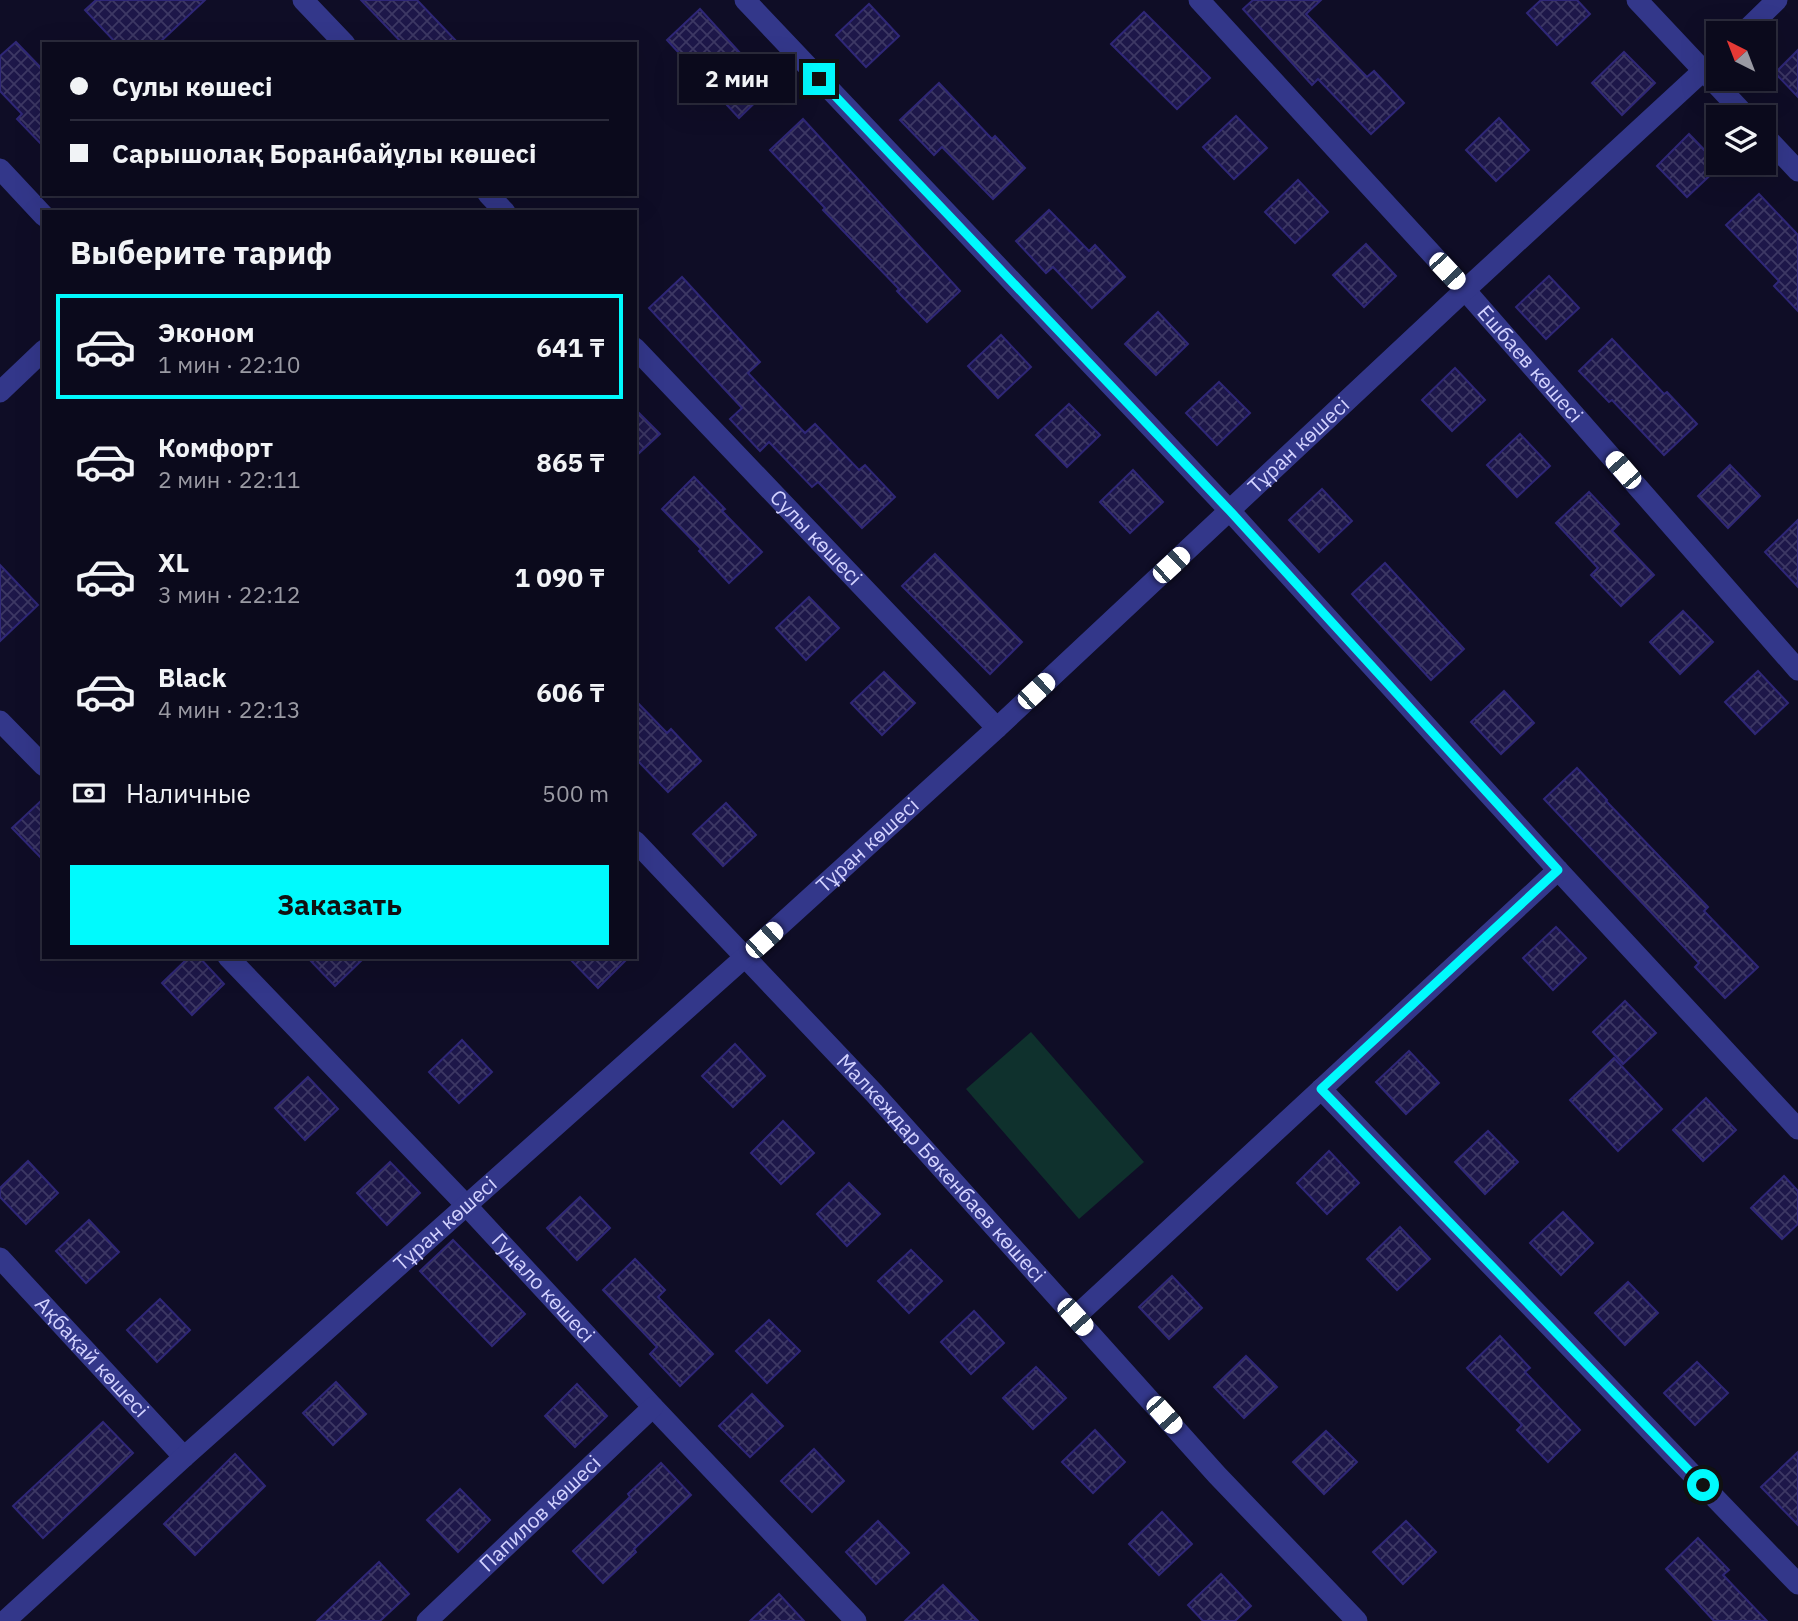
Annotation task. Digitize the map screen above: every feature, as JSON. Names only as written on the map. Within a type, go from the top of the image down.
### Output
[{"type":"street","points":[[303,0],[343,42]]},
{"type":"street","points":[[745,0],[1230,511],[1798,1129]]},
{"type":"street","name":"Ешбаев көшесі","points":[[1199,0],[1465,290],[1798,670]]},
{"type":"street","points":[[1637,0],[1706,60]]},
{"type":"street","points":[[1755,21],[1777,0]]},
{"type":"street","name":"Тұран көшесі","points":[[5,1621],[465,1204],[745,957],[997,727],[1706,69]]},
{"type":"street","points":[[1776,148],[1798,172]]},
{"type":"street","points":[[0,169],[42,214]]},
{"type":"street","points":[[490,196],[503,210]]},
{"type":"street","name":"Сулы көшесі","points":[[637,350],[997,727]]},
{"type":"street","points":[[0,392],[42,352]]},
{"type":"street","points":[[0,721],[42,764]]},
{"type":"street","name":"Малкеждар Бөкенбаев көшесі","points":[[637,843],[874,1093],[1217,1475],[1357,1621]]},
{"type":"street","points":[[1075,1317],[1558,870]]},
{"type":"street","name":"Гуцало көшесі","points":[[230,959],[465,1204],[653,1408],[856,1621]]},
{"type":"street","points":[[1321,1089],[1798,1584]]},
{"type":"street","name":"Ақбақай көшесі","points":[[0,1258],[184,1457]]},
{"type":"street","name":"Папилов көшесі","points":[[427,1621],[653,1408]]},
{"type":"green space","points":[[1031,1032],[1144,1162],[1079,1219],[966,1089]]},
{"type":"building","points":[[96,0],[205,0],[160,42],[115,42],[85,10]]},
{"type":"building","points":[[361,0],[417,0],[457,42],[401,42]]},
{"type":"building","points":[[1253,0],[1321,0],[1306,14],[1367,77],[1374,71],[1404,103],[1371,134],[1318,79],[1312,85],[1243,9]]},
{"type":"building","points":[[1541,0],[1577,0],[1590,14],[1557,45],[1527,13]]},
{"type":"building","points":[[869,4],[899,36],[866,67],[836,35]]},
{"type":"building","points":[[700,9],[771,87],[739,118],[667,40]]},
{"type":"building","points":[[1144,12],[1210,78],[1177,109],[1111,44]]},
{"type":"building","points":[[16,42],[42,69],[42,145],[17,119],[22,114],[0,91],[0,56]]},
{"type":"building","points":[[1798,50],[1798,97],[1776,74]]},
{"type":"building","points":[[1624,52],[1655,83],[1622,115],[1592,83]]},
{"type":"building","points":[[939,83],[992,139],[995,136],[1025,168],[993,199],[942,147],[934,155],[900,120]]},
{"type":"building","points":[[1236,116],[1267,148],[1234,179],[1203,147]]},
{"type":"building","points":[[1499,118],[1529,150],[1496,181],[1466,150]]},
{"type":"building","points":[[803,119],[960,291],[927,322],[770,150]]},
{"type":"building","points":[[1689,134],[1706,152],[1706,175],[1710,175],[1687,197],[1657,166]]},
{"type":"building","points":[[1298,180],[1328,212],[1295,243],[1265,212]]},
{"type":"building","points":[[1759,194],[1798,235],[1798,311],[1774,286],[1779,281],[1726,225]]},
{"type":"building","points":[[1049,210],[1089,251],[1095,245],[1125,277],[1092,308],[1053,267],[1046,273],[1016,241]]},
{"type":"building","points":[[1366,244],[1396,276],[1364,307],[1333,275]]},
{"type":"building","points":[[1549,276],[1579,308],[1546,339],[1516,307]]},
{"type":"building","points":[[682,277],[760,362],[748,373],[805,433],[815,424],[859,470],[865,465],[895,497],[862,528],[818,482],[812,487],[769,442],[760,451],[730,419],[742,408],[649,308]]},
{"type":"building","points":[[1158,312],[1188,344],[1156,375],[1125,344]]},
{"type":"building","points":[[1001,335],[1031,367],[998,398],[968,366]]},
{"type":"building","points":[[1612,339],[1664,394],[1667,392],[1697,424],[1664,455],[1612,400],[1609,402],[1579,371]]},
{"type":"building","points":[[1455,368],[1485,400],[1452,431],[1422,400]]},
{"type":"building","points":[[1219,382],[1250,413],[1217,445],[1186,413]]},
{"type":"building","points":[[1069,404],[1100,435],[1067,467],[1036,435]]},
{"type":"building","points":[[637,411],[660,434],[637,455]]},
{"type":"building","points":[[1520,434],[1550,466],[1517,497],[1487,465]]},
{"type":"building","points":[[1730,465],[1760,496],[1728,528],[1698,496]]},
{"type":"building","points":[[1133,470],[1163,502],[1130,533],[1100,502]]},
{"type":"building","points":[[694,477],[762,552],[729,583],[662,509]]},
{"type":"building","points":[[1322,489],[1352,521],[1319,552],[1289,520]]},
{"type":"building","points":[[1589,492],[1619,524],[1612,531],[1654,575],[1621,606],[1591,575],[1598,568],[1556,523]]},
{"type":"building","points":[[1798,520],[1798,587],[1765,552]]},
{"type":"building","points":[[935,554],[1022,642],[990,674],[902,586]]},
{"type":"building","points":[[1385,563],[1464,649],[1431,680],[1352,594]]},
{"type":"building","points":[[0,565],[38,605],[0,641]]},
{"type":"building","points":[[809,597],[839,628],[806,660],[776,628]]},
{"type":"building","points":[[1683,611],[1713,642],[1680,674],[1650,642]]},
{"type":"building","points":[[1758,671],[1788,703],[1755,734],[1725,702]]},
{"type":"building","points":[[884,672],[915,703],[882,735],[851,703]]},
{"type":"building","points":[[1504,691],[1534,723],[1501,754],[1471,722]]},
{"type":"building","points":[[637,702],[667,733],[671,729],[701,761],[668,792],[637,760]]},
{"type":"building","points":[[1577,768],[1708,907],[1704,911],[1758,967],[1725,998],[1695,967],[1699,963],[1544,799]]},
{"type":"building","points":[[42,800],[42,859],[12,828]]},
{"type":"building","points":[[726,803],[756,835],[723,866],[693,834]]},
{"type":"building","points":[[1556,927],[1586,958],[1553,990],[1523,958]]},
{"type":"building","points":[[187,959],[201,959],[224,984],[192,1015],[162,983]]},
{"type":"building","points":[[309,959],[363,959],[335,986]]},
{"type":"building","points":[[570,959],[627,959],[598,988]]},
{"type":"building","points":[[1625,1001],[1656,1033],[1623,1064],[1593,1032]]},
{"type":"building","points":[[462,1040],[492,1072],[459,1103],[429,1072]]},
{"type":"building","points":[[735,1044],[765,1076],[733,1107],[702,1076]]},
{"type":"building","points":[[1409,1051],[1439,1083],[1406,1114],[1376,1082]]},
{"type":"building","points":[[1614,1058],[1662,1109],[1618,1151],[1570,1100]]},
{"type":"building","points":[[308,1077],[338,1109],[305,1140],[275,1108]]},
{"type":"building","points":[[1706,1098],[1736,1130],[1703,1161],[1673,1130]]},
{"type":"building","points":[[783,1121],[814,1153],[781,1184],[751,1153]]},
{"type":"building","points":[[1488,1131],[1518,1162],[1485,1194],[1455,1162]]},
{"type":"building","points":[[1329,1151],[1359,1183],[1327,1214],[1297,1183]]},
{"type":"building","points":[[28,1161],[58,1193],[26,1224],[0,1197],[0,1188]]},
{"type":"building","points":[[390,1162],[420,1193],[387,1225],[357,1193]]},
{"type":"building","points":[[1784,1176],[1798,1191],[1798,1224],[1782,1239],[1751,1208]]},
{"type":"building","points":[[849,1183],[880,1214],[847,1246],[817,1214]]},
{"type":"building","points":[[580,1197],[610,1228],[577,1260],[547,1228]]},
{"type":"building","points":[[1563,1212],[1593,1243],[1561,1275],[1530,1243]]},
{"type":"building","points":[[89,1220],[119,1252],[86,1283],[56,1251]]},
{"type":"building","points":[[1400,1227],[1430,1259],[1397,1290],[1367,1259]]},
{"type":"building","points":[[453,1240],[525,1314],[492,1346],[420,1271]]},
{"type":"building","points":[[911,1250],[942,1281],[909,1313],[878,1281]]},
{"type":"building","points":[[635,1259],[665,1290],[658,1297],[713,1354],[680,1386],[650,1354],[657,1347],[603,1290]]},
{"type":"building","points":[[1172,1276],[1202,1308],[1169,1339],[1139,1307]]},
{"type":"building","points":[[1628,1282],[1658,1313],[1625,1345],[1595,1313]]},
{"type":"building","points":[[160,1299],[190,1330],[157,1362],[127,1330]]},
{"type":"building","points":[[974,1311],[1004,1343],[971,1374],[941,1342]]},
{"type":"building","points":[[769,1320],[800,1351],[767,1383],[736,1351]]},
{"type":"building","points":[[1500,1336],[1530,1368],[1525,1372],[1580,1430],[1548,1462],[1517,1430],[1522,1425],[1467,1368]]},
{"type":"building","points":[[1246,1356],[1277,1387],[1244,1418],[1214,1387]]},
{"type":"building","points":[[1697,1362],[1728,1393],[1695,1425],[1664,1393]]},
{"type":"building","points":[[1036,1367],[1066,1398],[1033,1429],[1003,1398]]},
{"type":"building","points":[[336,1382],[366,1414],[333,1445],[303,1413]]},
{"type":"building","points":[[577,1384],[607,1416],[575,1447],[545,1416]]},
{"type":"building","points":[[752,1394],[783,1426],[750,1457],[719,1426]]},
{"type":"building","points":[[103,1422],[133,1453],[43,1538],[13,1506]]},
{"type":"building","points":[[1095,1430],[1125,1462],[1093,1493],[1062,1462]]},
{"type":"building","points":[[1326,1431],[1357,1462],[1324,1494],[1293,1462]]},
{"type":"building","points":[[814,1449],[844,1481],[812,1512],[781,1481]]},
{"type":"building","points":[[1798,1452],[1798,1525],[1761,1487]]},
{"type":"building","points":[[235,1454],[265,1486],[195,1555],[164,1524]]},
{"type":"building","points":[[661,1463],[691,1495],[634,1549],[636,1552],[603,1583],[573,1551],[630,1497],[628,1494]]},
{"type":"building","points":[[460,1489],[490,1520],[458,1552],[427,1520]]},
{"type":"building","points":[[1162,1512],[1192,1544],[1159,1575],[1129,1544]]},
{"type":"building","points":[[878,1521],[909,1553],[876,1584],[846,1552]]},
{"type":"building","points":[[1406,1521],[1436,1552],[1403,1584],[1373,1552]]},
{"type":"building","points":[[1698,1538],[1729,1570],[1723,1575],[1767,1621],[1714,1621],[1666,1569]]},
{"type":"building","points":[[379,1562],[409,1594],[380,1621],[317,1621]]},
{"type":"building","points":[[1221,1574],[1251,1606],[1235,1621],[1203,1621],[1188,1605]]},
{"type":"building","points":[[943,1585],[978,1621],[905,1621]]},
{"type":"building","points":[[779,1594],[804,1621],[750,1621]]},
{"type":"route","points":[[819,79],[1230,511],[1558,870],[1321,1089],[1703,1485]]}]
